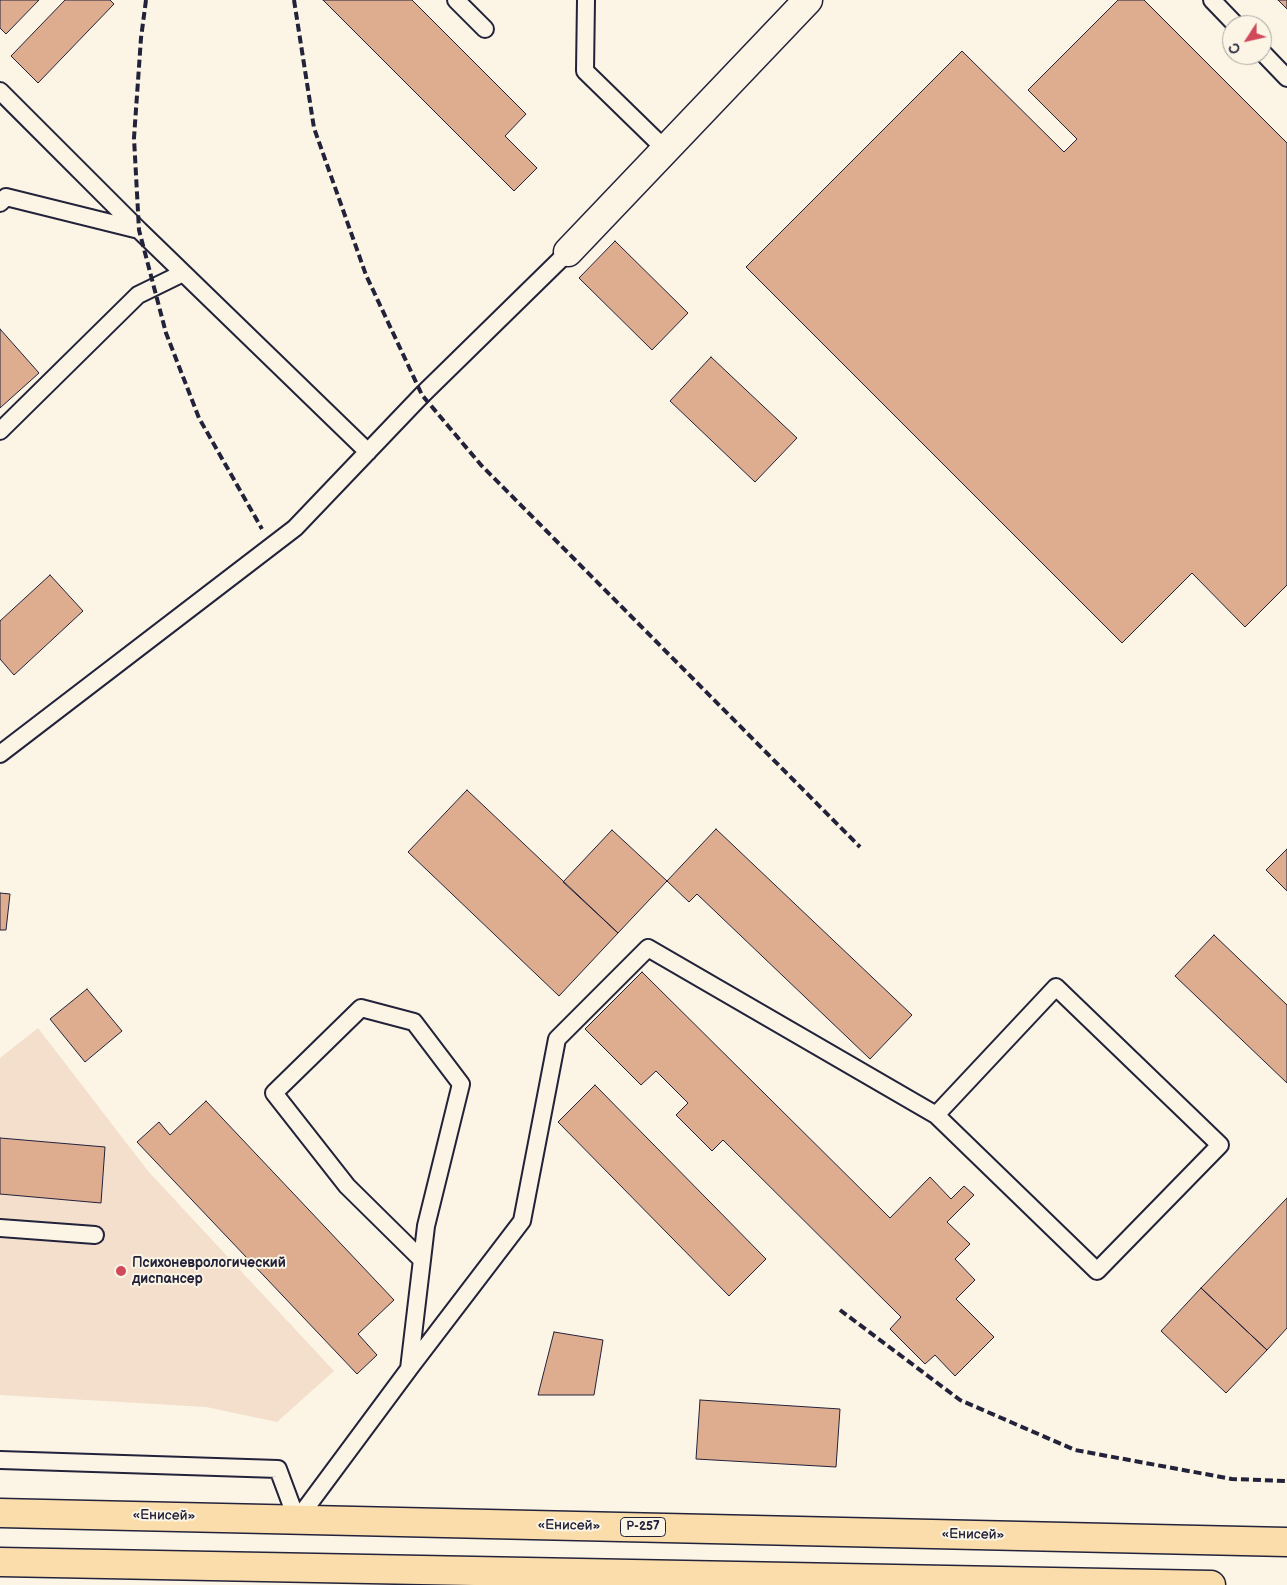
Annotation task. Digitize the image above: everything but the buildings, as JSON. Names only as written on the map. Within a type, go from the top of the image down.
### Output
[{"type":"highway","name":"«Енисей»","points":[[0,1513],[1287,1542]]},
{"type":"highway","points":[[0,1562],[1211,1585]]},
{"type":"street","points":[[568,252],[808,0]]},
{"type":"lane","points":[[456,0],[485,29]]},
{"type":"lane","points":[[586,0],[585,70],[666,150]]},
{"type":"lane","points":[[1212,0],[1226,15]]},
{"type":"lane","points":[[1272,62],[1287,78]]},
{"type":"lane","points":[[0,91],[139,230],[368,452]]},
{"type":"lane","points":[[0,203],[6,197],[139,230]]},
{"type":"lane","points":[[0,754],[295,528],[422,395],[568,252]]},
{"type":"lane","points":[[0,431],[138,295],[183,273]]},
{"type":"lane","points":[[297,1520],[522,1221],[557,1039],[648,948],[936,1115],[1097,1271],[1220,1145],[1056,987],[936,1115]]},
{"type":"lane","points":[[409,1369],[422,1260],[426,1226],[461,1084],[414,1022],[361,1008],[274,1093],[347,1186],[422,1260]]},
{"type":"lane","points":[[0,1228],[95,1235]]},
{"type":"lane","points":[[0,1460],[278,1469],[297,1520]]},
{"type":"shaded area","name":"Психоневрологический диспансер","points":[[38,1028],[148,1171],[334,1371],[277,1422],[206,1407],[0,1395],[0,1058]]},
{"type":"railway","points":[[146,0],[141,38],[134,138],[139,230],[166,333],[199,418],[262,529]]},
{"type":"railway","points":[[294,0],[314,128],[366,275],[422,395],[481,465],[860,847]]},
{"type":"railway","points":[[840,1310],[960,1400],[1075,1450],[1232,1479],[1287,1481]]},
{"type":"place","name":"Психоневрологический диспансер","points":[[121,1271]]}]
